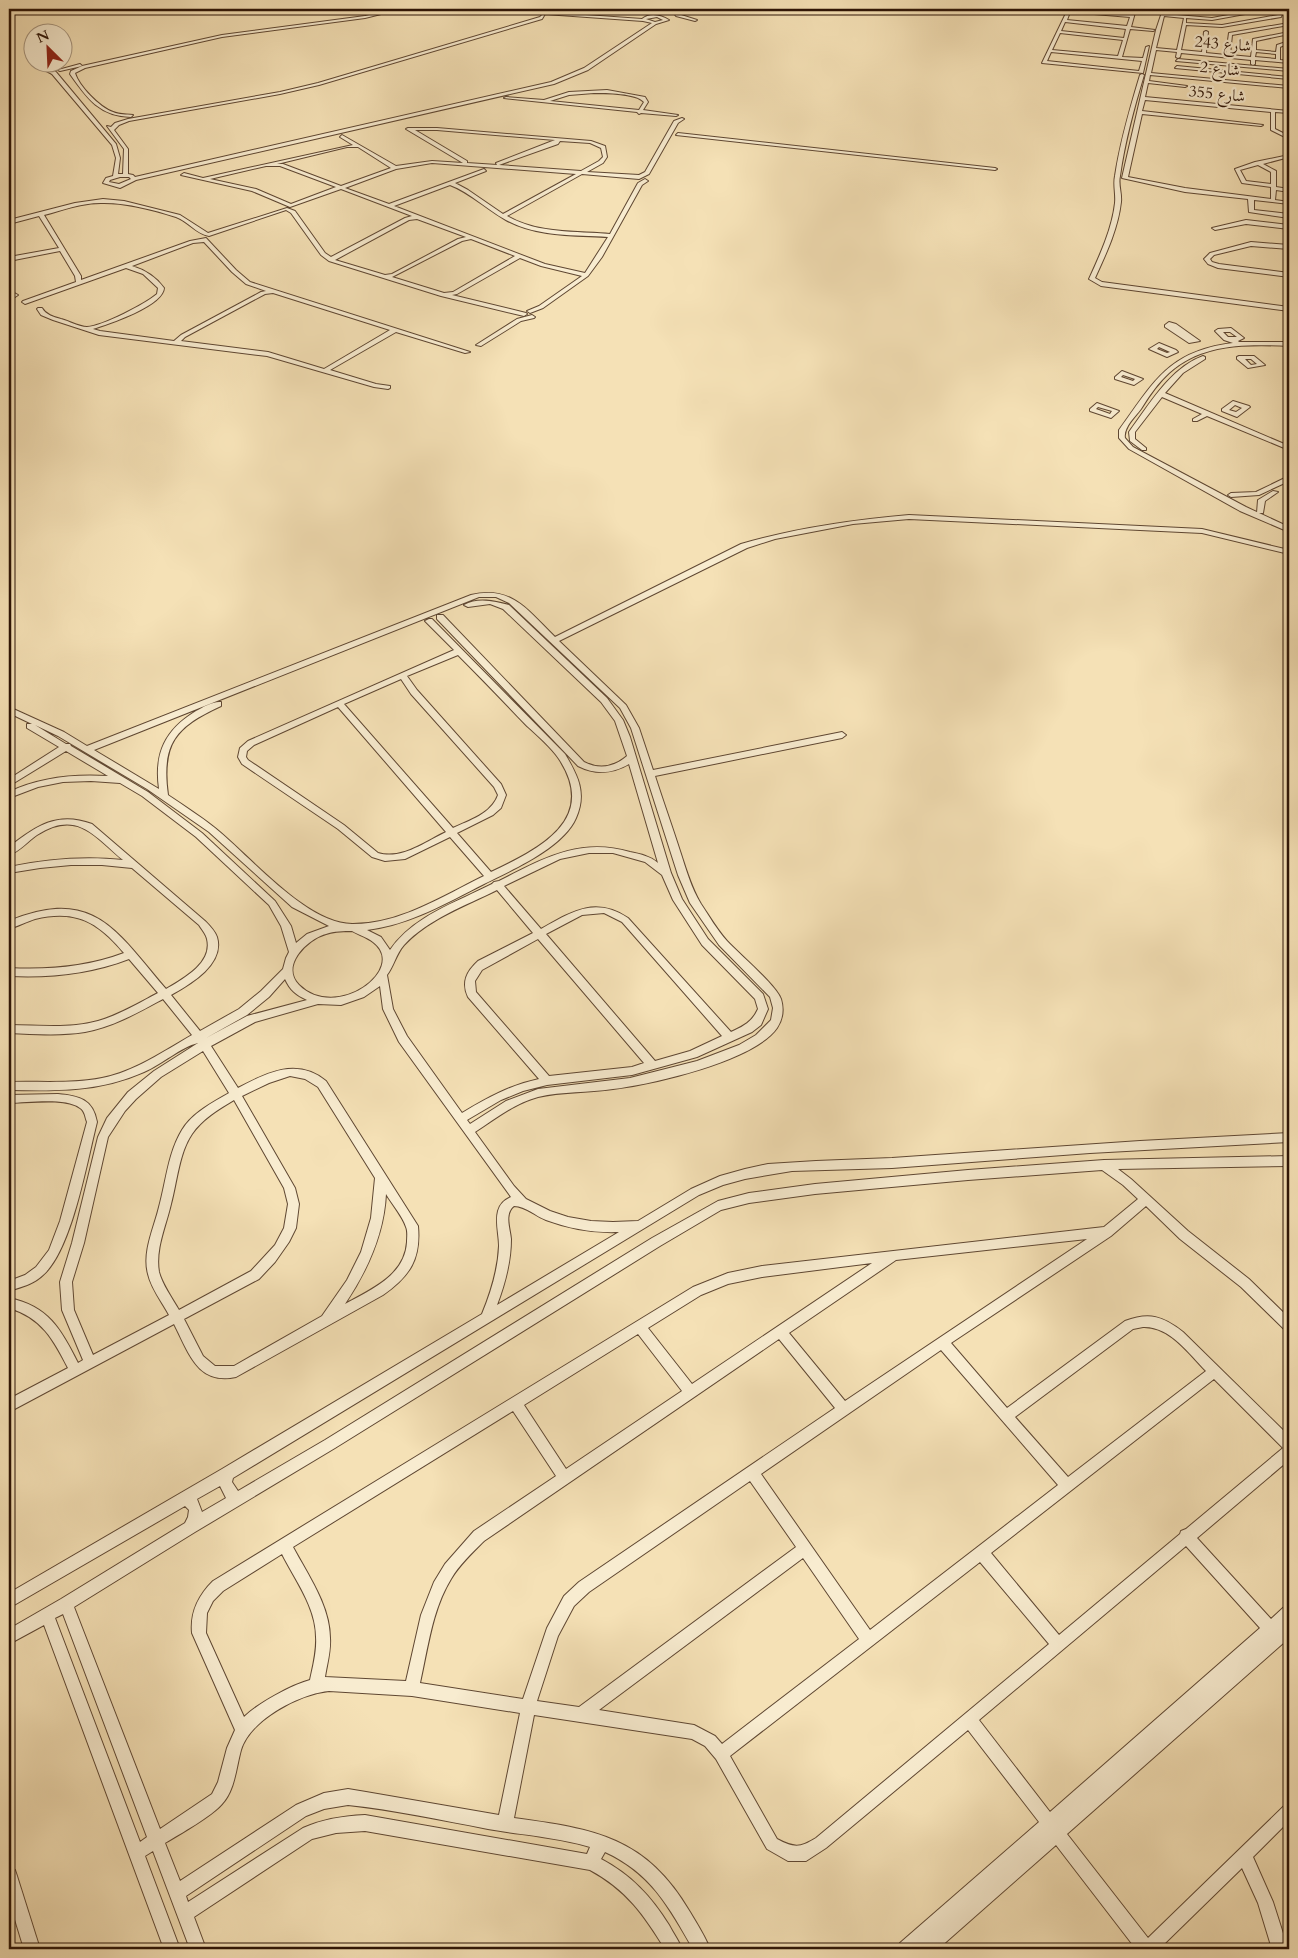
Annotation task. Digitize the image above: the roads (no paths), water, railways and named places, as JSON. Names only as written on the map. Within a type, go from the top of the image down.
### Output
[{"type":"street","points":[[104,60],[236,32],[371,14],[389,9]]},
{"type":"street","points":[[383,10],[393,9]]},
{"type":"street","points":[[72,66],[216,38],[399,9]]},
{"type":"street","points":[[405,9],[416,12],[427,9]]},
{"type":"street","points":[[502,9],[553,15],[550,17]]},
{"type":"street","points":[[663,17],[673,9],[677,15],[695,20]]},
{"type":"street","points":[[1120,57],[1134,9]]},
{"type":"street","points":[[1165,10],[1202,11],[1216,9]]},
{"type":"street","points":[[1165,10],[1186,17],[1215,19],[1256,12],[1259,9]]},
{"type":"street","points":[[1185,24],[1222,26],[1280,16],[1282,9]]},
{"type":"street","points":[[1132,16],[1104,11],[1069,10],[1044,62],[1142,73]]},
{"type":"street","points":[[1165,10],[1153,30],[1128,123],[1116,177],[1119,197],[1118,206],[1107,244],[1092,279],[1095,282],[1289,308]]},
{"type":"street","points":[[1125,178],[1154,49],[1165,10]]},
{"type":"street","points":[[130,177],[531,86],[572,74],[642,25],[644,21],[660,12]]},
{"type":"street","points":[[280,93],[159,112],[128,116],[112,115],[106,113],[89,96],[72,73],[85,65],[117,56],[218,32],[371,14]]},
{"type":"street","points":[[153,115],[280,93],[522,27],[524,23],[542,14],[574,14],[655,23]]},
{"type":"street","points":[[513,25],[574,14]]},
{"type":"street","points":[[530,16],[532,18],[513,25],[339,82],[153,115],[107,121],[127,153],[130,177],[131,182],[123,185],[106,183],[106,180],[115,176],[130,177],[388,121],[398,121],[490,98],[513,95],[552,83],[572,74],[655,23],[667,20],[663,17],[655,16]]},
{"type":"street","points":[[1175,75],[1186,17]]},
{"type":"street","points":[[1064,21],[1153,30]]},
{"type":"street","points":[[1222,34],[1230,35],[1289,24]]},
{"type":"street","points":[[1222,26],[1238,33]]},
{"type":"street","points":[[1268,28],[1288,34]]},
{"type":"street","points":[[1184,30],[1191,31]]},
{"type":"street","points":[[1058,32],[1125,39]]},
{"type":"street","points":[[1199,32],[1214,33]]},
{"type":"street","points":[[1204,54],[1206,32]]},
{"type":"street","points":[[1252,82],[1255,39],[1288,34]]},
{"type":"street","points":[[1228,56],[1230,35]]},
{"type":"street","points":[[1278,61],[1279,45],[1289,42]]},
{"type":"street","name":"شارع 243","points":[[1154,49],[1289,62]]},
{"type":"street","points":[[1049,51],[1145,60]]},
{"type":"street","points":[[1254,51],[1278,53]]},
{"type":"street","points":[[117,56],[139,53]]},
{"type":"street","points":[[1178,60],[1289,70]]},
{"type":"street","points":[[1177,67],[1289,78]]},
{"type":"street","points":[[52,72],[112,142],[118,154],[115,176]]},
{"type":"street","points":[[62,72],[93,109]]},
{"type":"street","name":"شارع 2","points":[[1149,73],[1258,84]]},
{"type":"street","name":"شارع 2","points":[[1149,73],[1289,87]]},
{"type":"street","points":[[1147,82],[1186,83],[1182,102]]},
{"type":"street","points":[[544,102],[594,90],[643,98],[646,102],[640,113]]},
{"type":"street","points":[[81,94],[89,96]]},
{"type":"street","points":[[513,95],[544,102],[682,119]]},
{"type":"street","name":"شارع 355","points":[[1143,98],[1289,112]]},
{"type":"street","points":[[1273,111],[1273,130],[1289,138]]},
{"type":"street","points":[[153,115],[159,112]]},
{"type":"street","points":[[1140,112],[1261,125]]},
{"type":"street","points":[[216,179],[254,190],[288,207],[323,254],[331,260],[384,277],[394,278],[442,295],[456,296],[537,316],[539,310],[586,275],[599,257],[675,118]]},
{"type":"street","points":[[111,130],[117,121]]},
{"type":"street","points":[[398,121],[416,134],[466,163]]},
{"type":"street","points":[[408,129],[427,128],[594,143],[602,146],[604,159],[582,174],[503,216]]},
{"type":"street","points":[[416,134],[427,128]]},
{"type":"street","points":[[678,134],[995,169]]},
{"type":"street","points":[[342,136],[395,168]]},
{"type":"street","points":[[503,165],[556,143],[559,140]]},
{"type":"street","points":[[112,142],[120,141]]},
{"type":"street","points":[[346,146],[352,142]]},
{"type":"street","points":[[184,175],[202,179],[216,179],[346,146],[359,146]]},
{"type":"street","points":[[1289,156],[1238,169],[1243,181],[1239,186],[1289,190]]},
{"type":"street","points":[[450,162],[456,157]]},
{"type":"street","points":[[1275,159],[1282,162]]},
{"type":"street","points":[[25,302],[78,279],[90,278],[124,266],[136,265],[192,242],[395,168],[420,163],[450,162],[503,165],[642,179]]},
{"type":"street","points":[[282,163],[390,206],[409,217]]},
{"type":"street","points":[[1256,163],[1274,171],[1273,199]]},
{"type":"street","points":[[390,206],[484,170]]},
{"type":"street","points":[[1116,177],[1180,189],[1289,202]]},
{"type":"street","points":[[451,183],[517,223],[541,229],[610,235]]},
{"type":"street","points":[[1251,198],[1289,202]]},
{"type":"street","points":[[1251,198],[1251,211],[1289,216]]},
{"type":"street","points":[[9,222],[92,202],[124,202],[182,217],[206,237],[241,278],[264,291],[274,291],[467,352]]},
{"type":"street","points":[[41,214],[78,279]]},
{"type":"street","points":[[331,260],[409,217],[418,217],[463,237],[471,238],[547,266],[586,275]]},
{"type":"street","points":[[1215,228],[1246,222],[1289,227]]},
{"type":"street","points":[[394,278],[463,237]]},
{"type":"street","points":[[1289,246],[1251,244],[1212,254],[1206,259],[1218,266],[1289,275]]},
{"type":"street","points":[[9,259],[62,248]]},
{"type":"street","points":[[323,254],[339,254]]},
{"type":"street","points":[[456,296],[519,256]]},
{"type":"street","points":[[82,329],[100,326],[150,302],[161,292],[158,284],[136,265]]},
{"type":"street","points":[[175,343],[183,336],[264,291]]},
{"type":"street","points":[[9,292],[15,295]]},
{"type":"street","points":[[40,309],[46,315],[82,329],[99,333],[268,354],[376,386],[388,387]]},
{"type":"street","points":[[479,345],[524,314]]},
{"type":"street","points":[[99,333],[98,329],[100,326]]},
{"type":"street","points":[[326,370],[396,329]]},
{"type":"street","points":[[1196,342],[1208,352]]},
{"type":"street","points":[[1289,344],[1236,345],[1185,359],[1169,369],[1121,432],[1123,441],[1128,446],[1243,509],[1289,530]]},
{"type":"street","points":[[1236,345],[1289,348]]},
{"type":"street","points":[[1236,345],[1246,357]]},
{"type":"street","points":[[1208,352],[1170,380],[1132,432],[1132,440],[1141,447],[1260,511],[1289,524]]},
{"type":"street","points":[[1172,354],[1185,359]]},
{"type":"street","points":[[1138,381],[1155,385]]},
{"type":"street","points":[[1161,394],[1289,448]]},
{"type":"street","points":[[1220,418],[1230,412]]},
{"type":"street","points":[[1114,413],[1131,418]]},
{"type":"street","points":[[1195,420],[1208,413]]},
{"type":"street","points":[[1260,511],[1260,502],[1264,494],[1289,478]]},
{"type":"street","points":[[1231,495],[1264,494],[1289,485]]},
{"type":"street","points":[[554,640],[744,546],[774,537],[864,520],[921,518],[1202,531],[1289,552]]},
{"type":"street","points":[[87,749],[477,596],[492,594],[509,599],[623,707],[635,728],[683,875],[695,903],[722,942],[774,996],[778,1012],[775,1023],[762,1036],[709,1061],[671,1073],[632,1082],[550,1090],[533,1094],[506,1106],[468,1131]]},
{"type":"street","points":[[164,796],[160,772],[162,756],[174,733],[194,716],[214,705],[480,602],[494,602],[506,607],[609,706],[623,728],[666,873],[678,900],[695,929],[716,955],[761,1001],[762,1013],[757,1022],[730,1038],[693,1054],[653,1066],[610,1075],[547,1081],[509,1091],[460,1120]]},
{"type":"street","points":[[440,617],[581,764],[591,768],[608,770],[619,767],[631,757]]},
{"type":"street","points":[[429,621],[562,756],[572,771],[578,786],[577,803],[571,818],[554,840],[538,853],[426,921],[400,943],[388,960],[383,976],[385,998],[392,1020],[403,1039],[460,1120],[510,1190],[522,1202],[548,1215],[584,1226],[613,1227],[642,1224]]},
{"type":"street","points":[[403,676],[414,692],[452,732],[501,792],[500,802],[494,809],[450,833],[400,857],[390,859],[379,857],[341,827],[243,760],[243,750],[251,743],[339,703],[459,652]]},
{"type":"street","points":[[339,703],[653,1066]]},
{"type":"street","points":[[9,710],[47,726],[164,796],[212,830],[295,906],[326,922],[370,932],[379,938],[385,946],[388,960]]},
{"type":"street","points":[[9,717],[40,730],[124,780],[199,835],[272,902],[286,926],[294,952]]},
{"type":"street","points":[[650,774],[842,735]]},
{"type":"street","points":[[9,783],[68,746]]},
{"type":"street","points":[[9,795],[36,784],[58,779],[79,777],[124,780]]},
{"type":"street","points":[[9,852],[43,826],[68,820],[80,822],[89,826],[210,930],[214,940],[213,951],[208,962],[199,972],[166,994],[114,1020],[79,1028],[9,1028]]},
{"type":"street","points":[[90,1362],[72,1323],[66,1296],[69,1268],[78,1243],[103,1136],[110,1122],[119,1108],[143,1084],[255,1003],[288,970],[294,952],[311,937],[321,932],[371,927],[400,920],[548,859],[568,853],[589,850],[613,850],[636,856],[658,866],[666,873]]},
{"type":"street","points":[[9,870],[40,864],[72,861],[104,861],[134,865]]},
{"type":"street","points":[[547,1081],[472,994],[469,985],[471,976],[482,964],[569,917],[586,911],[605,910],[625,920],[730,1038]]},
{"type":"street","points":[[9,925],[25,918],[45,913],[65,912],[83,915],[98,921],[166,994],[201,1041],[283,1174],[292,1192],[293,1214],[287,1236],[274,1257],[255,1275],[9,1406]]},
{"type":"street","points":[[9,972],[74,971],[93,968],[130,954]]},
{"type":"street","points":[[288,970],[290,980],[296,989],[306,996],[318,1000],[337,1001],[351,998],[364,993],[383,976]]},
{"type":"street","points":[[9,1086],[84,1085],[104,1082],[141,1069],[249,1020],[297,1008],[318,1000]]},
{"type":"street","points":[[303,1073],[314,1077],[322,1084],[381,1178],[412,1226],[414,1240],[412,1255],[405,1269],[394,1282],[236,1371],[224,1374],[204,1368],[175,1317],[154,1275],[152,1265],[152,1255],[181,1149],[187,1132],[199,1117],[277,1074],[303,1073]]},
{"type":"street","points":[[9,1099],[73,1100],[83,1104],[90,1112],[92,1122],[60,1242],[50,1262],[29,1279],[9,1286]]},
{"type":"street","points":[[92,1122],[110,1122]]},
{"type":"street","points":[[9,1601],[228,1474],[702,1189],[747,1172],[794,1166],[882,1163],[1074,1149],[1289,1138]]},
{"type":"street","points":[[9,1637],[347,1434],[706,1212],[729,1202],[749,1198],[884,1183],[1104,1165],[1289,1161]]},
{"type":"street","points":[[882,1163],[884,1183]]},
{"type":"street","points":[[1104,1165],[1146,1200],[1184,1236],[1245,1284],[1289,1326]]},
{"type":"street","points":[[326,1320],[347,1292],[363,1264],[374,1234],[378,1215],[381,1178]]},
{"type":"street","points":[[506,1824],[528,1707],[552,1633],[569,1602],[584,1587],[1106,1232],[1146,1200]]},
{"type":"street","points":[[486,1318],[503,1269],[504,1209],[512,1202],[522,1202]]},
{"type":"street","points":[[242,1730],[199,1633],[197,1621],[208,1596],[218,1586],[697,1291],[710,1284],[731,1278],[893,1255],[1106,1232]]},
{"type":"street","points":[[60,1242],[78,1243]]},
{"type":"street","points":[[412,1689],[425,1628],[434,1598],[446,1575],[461,1554],[479,1536],[893,1255]]},
{"type":"street","points":[[9,1303],[26,1308],[48,1322],[56,1332],[75,1370]]},
{"type":"street","points":[[1006,1416],[1129,1325],[1140,1321],[1154,1321],[1167,1327],[1289,1445]]},
{"type":"street","points":[[640,1326],[691,1393]]},
{"type":"street","points":[[781,1332],[844,1409]]},
{"type":"street","points":[[942,1342],[1068,1486]]},
{"type":"street","points":[[721,1754],[1214,1372]]},
{"type":"street","points":[[516,1404],[564,1477]]},
{"type":"street","points":[[136,1853],[204,1809],[216,1799],[225,1785],[234,1748],[242,1730],[256,1716],[304,1689],[316,1685],[412,1689],[694,1732],[710,1741],[721,1754],[772,1844],[788,1853],[806,1853],[821,1843],[1186,1536],[1289,1452]]},
{"type":"street","points":[[752,1472],[868,1640]]},
{"type":"street","points":[[228,1474],[225,1483],[232,1495],[238,1498]]},
{"type":"street","points":[[185,1499],[196,1508],[194,1520],[190,1527]]},
{"type":"street","points":[[1186,1536],[1271,1629]]},
{"type":"street","points":[[285,1546],[317,1610],[323,1630],[322,1652],[316,1685]]},
{"type":"street","points":[[582,1714],[805,1548]]},
{"type":"street","points":[[981,1552],[1058,1644]]},
{"type":"street","points":[[66,1604],[198,1949]]},
{"type":"street","points":[[926,1949],[1053,1828],[1289,1612]]},
{"type":"street","points":[[47,1615],[172,1949]]},
{"type":"street","points":[[906,1949],[1289,1629]]},
{"type":"street","points":[[969,1719],[1147,1949],[1289,1811]]},
{"type":"street","points":[[176,1893],[301,1810],[324,1800],[348,1797],[599,1842],[622,1851],[641,1863],[658,1880],[673,1899],[702,1949]]},
{"type":"street","points":[[184,1914],[308,1832],[346,1823],[366,1823],[592,1863],[610,1871],[641,1898],[674,1949]]},
{"type":"street","points":[[592,1863],[599,1842]]},
{"type":"street","points":[[1244,1855],[1265,1902],[1280,1949]]},
{"type":"street","points":[[9,1876],[32,1949]]}]
